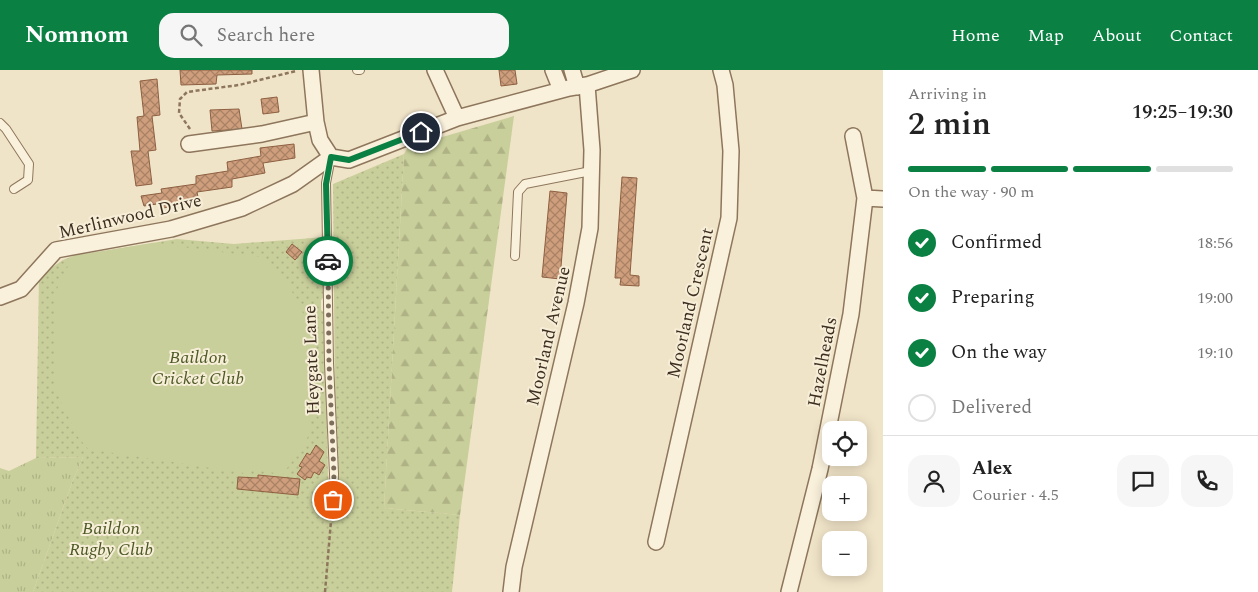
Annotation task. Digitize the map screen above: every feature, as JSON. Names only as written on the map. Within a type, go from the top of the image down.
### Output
[{"type":"street","points":[[310,70],[320,140],[331,157],[349,160],[457,118],[582,86],[632,70]]},
{"type":"street","points":[[435,70],[457,118]]},
{"type":"street","points":[[553,70],[561,90]]},
{"type":"street","name":"Moorland Avenue","points":[[511,592],[516,557],[576,303],[590,228],[592,150],[582,86],[572,70]]},
{"type":"street","name":"Moorland Crescent","points":[[656,542],[729,218],[731,151],[725,85],[720,70]]},
{"type":"street","points":[[196,143],[262,134],[316,122]]},
{"type":"street","name":"Hazelheads","points":[[788,592],[820,469],[851,314],[865,198],[853,136]]},
{"type":"street","name":"Merlinwood Drive","points":[[0,297],[21,289],[56,250],[171,229],[242,208],[293,184],[331,157]]},
{"type":"street","points":[[865,198],[883,199]]},
{"type":"lane","points":[[0,123],[6,128],[29,164],[28,180],[14,189]]},
{"type":"lane","name":"Heygate Lane","points":[[331,157],[326,184],[329,363],[334,474],[333,500]]},
{"type":"lane","points":[[516,256],[518,192],[525,184],[591,171]]},
{"type":"path","points":[[196,143],[179,113],[180,100],[187,92],[239,85],[299,70]]},
{"type":"path","points":[[325,592],[333,500]]},
{"type":"green space","points":[[514,116],[460,515],[384,508],[404,154],[408,147]]},
{"type":"green space","name":"Baildon Rugby Club","points":[[404,154],[384,508],[460,515],[452,592],[33,592],[83,457],[36,458],[39,276],[63,260],[73,256],[177,239],[234,244],[326,237],[325,296],[321,300],[321,310],[325,313],[328,477],[331,510],[337,504],[333,184]]},
{"type":"green space","name":"Baildon Cricket Club","points":[[153,243],[259,257],[285,278],[308,323],[314,388],[310,432],[305,443],[283,474],[252,470],[250,474],[88,449],[78,437],[55,389],[56,291],[73,256]]},
{"type":"green space","points":[[83,457],[33,592],[0,592],[0,468],[9,471],[36,458]]},
{"type":"building","points":[[180,70],[252,70],[252,74],[217,75],[216,84],[181,85]]},
{"type":"building","points":[[499,70],[515,70],[517,84],[501,86]]},
{"type":"building","points":[[157,79],[160,115],[152,116],[156,150],[148,151],[152,184],[136,186],[131,151],[140,151],[137,117],[144,116],[140,81]]},
{"type":"building","points":[[277,97],[279,112],[263,114],[261,99]]},
{"type":"building","points":[[239,109],[242,129],[212,131],[210,110]]},
{"type":"building","points":[[294,144],[295,158],[263,163],[265,173],[232,179],[232,187],[197,192],[199,202],[163,208],[163,203],[144,206],[141,196],[162,193],[161,189],[196,184],[196,176],[228,171],[227,162],[261,156],[260,148]]},
{"type":"building","points":[[622,177],[637,178],[630,275],[639,276],[639,286],[620,285],[621,278],[615,278]]},
{"type":"building","points":[[550,191],[567,193],[560,279],[542,277]]},
{"type":"building","points":[[292,244],[302,252],[295,260],[286,252]]},
{"type":"building","points":[[316,445],[324,452],[319,461],[325,465],[319,475],[314,472],[311,478],[307,477],[305,480],[297,474],[302,467],[299,466],[307,453],[310,455]]},
{"type":"building","points":[[258,475],[300,479],[298,495],[237,489],[238,477],[258,478]]},
{"type":"way so far","points":[[328,261],[329,363],[334,474],[333,500]]},
{"type":"route","points":[[328,261],[326,184],[331,157],[349,160],[421,132]]}]
